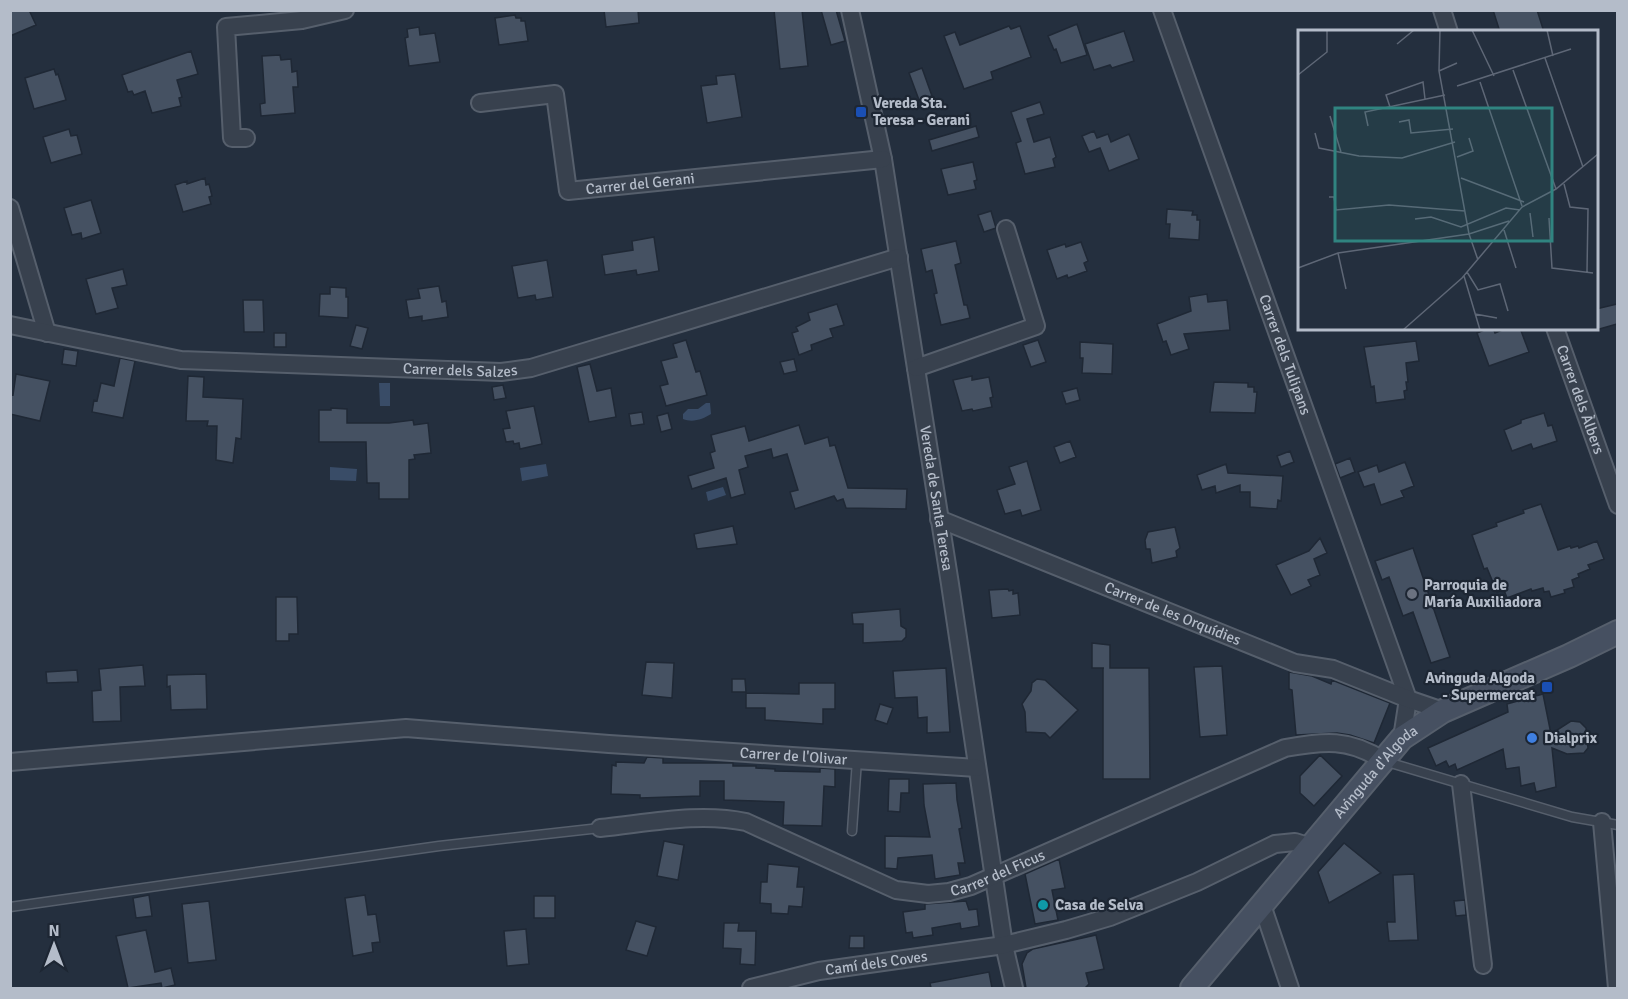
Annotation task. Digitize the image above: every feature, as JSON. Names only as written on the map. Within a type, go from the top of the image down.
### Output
[{"type":"street","points":[[246,138],[232,138],[226,27],[302,20],[345,10]]},
{"type":"street","name":"Vereda de Santa Teresa","points":[[850,10],[883,159],[1004,945],[1014,988]]},
{"type":"street","name":"Carrer dels Tulipans","points":[[1162,10],[1408,699],[1402,738]]},
{"type":"street","points":[[1442,10],[1448,30]]},
{"type":"street","name":"Carrer del Gerani","points":[[480,103],[555,94],[568,191],[883,159]]},
{"type":"street","points":[[10,208],[48,333]]},
{"type":"street","points":[[916,368],[1036,326],[1006,229]]},
{"type":"street","name":"Carrer dels Salzes","points":[[10,325],[181,360],[501,372],[531,368],[899,257]]},
{"type":"street","name":"Carrer dels Àlbers","points":[[1556,330],[1617,505]]},
{"type":"street","name":"Carrer de les Orquídies","points":[[939,519],[1295,663],[1333,669],[1408,699]]},
{"type":"street","name":"Avinguda d'Algoda","points":[[1192,988],[1402,738],[1443,711],[1569,656],[1617,632]]},
{"type":"street","points":[[1408,699],[1443,711]]},
{"type":"street","name":"Carrer de l'Olivar","points":[[10,762],[406,728],[977,768]]},
{"type":"street","name":"Carrer del Ficus","points":[[600,828],[723,817],[746,822],[896,890],[928,894],[949,892],[971,886],[1286,748],[1318,742],[1347,744],[1367,750],[1384,761]]},
{"type":"street","points":[[1461,784],[1483,965]]},
{"type":"street","points":[[1610,824],[1617,988]]},
{"type":"street","name":"Camí dels Coves","points":[[751,988],[819,971],[1004,945],[1066,930],[1110,917],[1197,882],[1275,844],[1295,842],[1311,847]]},
{"type":"street","points":[[1262,905],[1290,988]]},
{"type":"lane","points":[[852,831],[857,760]]},
{"type":"lane","points":[[1384,761],[1572,818],[1610,824]]},
{"type":"lane","points":[[10,907],[439,846],[600,828]]},
{"type":"water","points":[[379,383],[390,383],[390,406],[380,406]]},
{"type":"water","points":[[710,403],[711,414],[698,420],[683,419],[683,414],[688,409],[698,409]]},
{"type":"water","points":[[546,464],[548,476],[522,481],[520,468]]},
{"type":"water","points":[[330,467],[357,469],[356,481],[330,480]]},
{"type":"water","points":[[723,487],[726,495],[708,501],[706,492]]},
{"type":"building","points":[[10,10],[29,10],[36,25],[10,36]]},
{"type":"building","points":[[604,10],[638,10],[639,23],[606,27]]},
{"type":"building","points":[[774,10],[802,10],[808,66],[780,69]]},
{"type":"building","points":[[821,10],[836,10],[845,41],[831,45]]},
{"type":"building","points":[[1493,10],[1537,10],[1543,30],[1499,30]]},
{"type":"building","points":[[515,15],[516,18],[521,18],[521,21],[525,21],[528,41],[499,45],[495,18]]},
{"type":"building","points":[[1077,24],[1087,55],[1061,63],[1048,36]]},
{"type":"building","points":[[1009,26],[1011,29],[1020,26],[1031,57],[991,72],[993,79],[964,89],[944,36],[955,32],[960,45]]},
{"type":"building","points":[[419,27],[420,35],[435,33],[440,62],[409,66],[405,38],[408,37],[407,29]]},
{"type":"building","points":[[1124,31],[1134,61],[1112,68],[1110,65],[1094,70],[1085,44]]},
{"type":"building","points":[[191,51],[198,74],[177,80],[182,97],[179,98],[181,106],[152,113],[145,91],[134,95],[132,91],[128,92],[122,75]]},
{"type":"building","points":[[280,55],[281,60],[291,59],[292,72],[297,71],[298,87],[293,87],[295,113],[261,116],[260,104],[265,103],[262,56]]},
{"type":"building","points":[[922,68],[932,96],[919,100],[909,73]]},
{"type":"building","points":[[54,69],[56,75],[58,74],[66,100],[34,109],[25,78]]},
{"type":"building","points":[[735,74],[742,117],[707,123],[701,86],[717,84],[716,76]]},
{"type":"building","points":[[1040,102],[1044,114],[1027,119],[1034,142],[1050,137],[1056,157],[1053,159],[1055,167],[1025,174],[1016,143],[1021,141],[1011,112]]},
{"type":"building","points":[[976,126],[979,137],[932,151],[929,140]]},
{"type":"building","points":[[69,129],[71,136],[77,135],[82,154],[51,163],[43,137]]},
{"type":"building","points":[[1094,131],[1097,138],[1108,134],[1111,142],[1129,134],[1139,159],[1109,171],[1100,148],[1089,152],[1082,136]]},
{"type":"building","points":[[973,162],[977,180],[974,181],[976,189],[948,195],[941,169]]},
{"type":"building","points":[[205,178],[212,196],[209,197],[211,204],[183,212],[175,185]]},
{"type":"building","points":[[91,200],[101,233],[82,239],[81,233],[72,235],[64,208]]},
{"type":"building","points":[[1167,209],[1193,211],[1192,215],[1197,215],[1197,220],[1200,220],[1199,240],[1169,238],[1170,224],[1166,224]]},
{"type":"building","points":[[991,211],[996,228],[984,232],[978,215]]},
{"type":"building","points":[[654,237],[659,271],[637,275],[636,270],[605,275],[602,255],[633,250],[632,241]]},
{"type":"building","points":[[956,241],[961,263],[955,265],[964,305],[967,305],[970,318],[941,325],[934,294],[937,293],[932,270],[926,272],[921,249]]},
{"type":"building","points":[[1081,242],[1088,261],[1084,263],[1087,271],[1068,278],[1067,275],[1057,279],[1047,250]]},
{"type":"building","points":[[547,260],[553,297],[536,300],[535,295],[518,298],[512,266]]},
{"type":"building","points":[[123,269],[127,285],[112,288],[118,308],[96,314],[86,279]]},
{"type":"building","points":[[439,286],[442,302],[446,301],[448,317],[422,321],[422,316],[409,318],[406,300],[420,298],[418,289]]},
{"type":"building","points":[[330,287],[346,288],[348,318],[319,316],[320,294],[330,294]]},
{"type":"building","points":[[1207,294],[1208,302],[1227,300],[1230,330],[1184,334],[1189,349],[1171,355],[1166,341],[1163,342],[1157,324],[1191,311],[1189,297]]},
{"type":"building","points":[[243,300],[263,300],[264,332],[244,332]]},
{"type":"building","points":[[837,304],[844,325],[830,329],[833,337],[811,345],[812,350],[799,355],[792,333],[798,331],[796,327],[810,320],[808,313]]},
{"type":"building","points":[[1617,304],[1617,324],[1598,329],[1598,309]]},
{"type":"building","points":[[356,325],[368,328],[362,349],[350,346]]},
{"type":"building","points":[[1484,330],[1494,330],[1495,333],[1502,330],[1521,330],[1529,352],[1489,366],[1477,333]]},
{"type":"building","points":[[274,333],[286,333],[286,347],[274,347]]},
{"type":"building","points":[[686,340],[696,372],[700,371],[707,395],[666,406],[660,386],[668,384],[661,361],[677,357],[673,344]]},
{"type":"building","points":[[1038,340],[1046,362],[1031,367],[1023,345]]},
{"type":"building","points":[[1416,341],[1419,361],[1406,363],[1408,382],[1406,382],[1407,390],[1404,391],[1405,399],[1376,403],[1364,347]]},
{"type":"building","points":[[1080,342],[1113,344],[1112,374],[1082,373],[1083,358],[1080,358]]},
{"type":"building","points":[[64,349],[78,351],[76,366],[62,364]]},
{"type":"building","points":[[120,358],[135,361],[123,418],[92,412],[101,383],[114,386]]},
{"type":"building","points":[[794,359],[797,371],[784,374],[780,362]]},
{"type":"building","points":[[590,364],[597,391],[611,388],[616,417],[589,422],[577,367]]},
{"type":"building","points":[[16,374],[50,381],[40,421],[10,414],[10,394],[13,395]]},
{"type":"building","points":[[188,376],[204,377],[203,397],[243,399],[241,439],[236,438],[233,463],[216,460],[217,426],[207,426],[208,421],[186,421]]},
{"type":"building","points":[[972,376],[972,380],[989,377],[993,397],[990,398],[992,407],[962,411],[953,380]]},
{"type":"building","points":[[1214,382],[1248,383],[1248,387],[1254,387],[1254,392],[1257,392],[1255,413],[1210,412]]},
{"type":"building","points":[[503,385],[506,398],[494,400],[492,387]]},
{"type":"building","points":[[1077,388],[1080,400],[1066,404],[1062,392]]},
{"type":"building","points":[[534,406],[542,444],[520,449],[519,443],[506,442],[503,429],[510,428],[506,411]]},
{"type":"building","points":[[331,408],[347,409],[347,423],[389,423],[413,420],[414,425],[428,423],[431,453],[414,455],[415,459],[409,460],[409,499],[379,499],[379,483],[367,483],[366,442],[319,442],[319,410],[331,410]]},
{"type":"building","points":[[642,412],[644,424],[631,426],[629,414]]},
{"type":"building","points":[[668,413],[672,429],[661,432],[657,416]]},
{"type":"building","points":[[1544,413],[1548,426],[1552,425],[1557,441],[1533,449],[1531,444],[1512,451],[1504,430],[1521,423],[1521,420]]},
{"type":"building","points":[[799,425],[805,444],[828,437],[830,446],[835,445],[848,488],[907,489],[906,509],[846,508],[843,499],[837,501],[834,496],[795,509],[790,492],[798,490],[787,454],[773,458],[771,449],[745,456],[748,467],[739,470],[745,494],[731,498],[726,478],[692,489],[688,476],[714,468],[710,453],[715,451],[711,435],[745,426],[749,441]]},
{"type":"building","points":[[1070,441],[1076,457],[1060,463],[1054,447]]},
{"type":"building","points":[[1290,451],[1294,462],[1281,467],[1277,456]]},
{"type":"building","points":[[1350,458],[1355,472],[1340,478],[1335,464]]},
{"type":"building","points":[[1027,461],[1041,510],[1022,516],[1020,510],[1005,514],[997,490],[1015,484],[1009,467]]},
{"type":"building","points":[[1405,462],[1414,486],[1401,491],[1404,497],[1381,505],[1374,484],[1364,487],[1358,472],[1377,465],[1379,472]]},
{"type":"building","points":[[1226,464],[1228,473],[1283,476],[1281,501],[1278,500],[1277,509],[1250,507],[1250,492],[1240,492],[1240,485],[1216,493],[1215,486],[1202,490],[1197,475]]},
{"type":"building","points":[[1541,504],[1558,550],[1570,546],[1579,548],[1597,541],[1604,559],[1588,565],[1590,569],[1578,574],[1579,577],[1572,580],[1574,587],[1564,590],[1565,593],[1551,597],[1549,591],[1544,592],[1543,588],[1532,591],[1531,589],[1507,598],[1504,590],[1497,592],[1487,568],[1484,569],[1472,535],[1497,526],[1496,523]]},
{"type":"building","points":[[733,526],[737,544],[697,549],[694,534]]},
{"type":"building","points":[[1175,527],[1180,548],[1176,551],[1177,557],[1152,563],[1150,549],[1146,549],[1145,540],[1148,532]]},
{"type":"building","points":[[1320,538],[1327,553],[1314,559],[1320,575],[1308,580],[1311,586],[1291,595],[1276,565],[1309,551]]},
{"type":"building","points":[[1413,548],[1450,657],[1431,663],[1413,612],[1403,616],[1389,577],[1382,580],[1375,561]]},
{"type":"building","points":[[989,590],[1013,590],[1013,594],[1018,593],[1020,615],[992,618]]},
{"type":"building","points":[[276,597],[297,597],[298,634],[289,634],[289,641],[276,641]]},
{"type":"building","points":[[900,609],[901,626],[906,629],[906,637],[902,641],[863,643],[863,624],[853,624],[852,613]]},
{"type":"building","points":[[1092,643],[1110,645],[1110,668],[1149,668],[1150,779],[1103,779],[1103,668],[1092,668]]},
{"type":"building","points":[[646,662],[674,663],[672,698],[642,695]]},
{"type":"building","points":[[143,665],[145,686],[120,687],[121,721],[93,722],[92,691],[101,690],[99,669]]},
{"type":"building","points":[[1222,666],[1227,735],[1200,737],[1194,667]]},
{"type":"building","points":[[946,668],[950,732],[927,733],[927,717],[918,718],[917,697],[895,698],[893,671]]},
{"type":"building","points":[[77,670],[78,682],[47,683],[46,672]]},
{"type":"building","points":[[1289,672],[1312,676],[1331,684],[1332,680],[1390,703],[1374,743],[1337,733],[1296,735],[1292,690],[1289,689]]},
{"type":"building","points":[[206,674],[207,709],[171,710],[167,675]]},
{"type":"building","points":[[732,679],[745,679],[746,692],[732,692]]},
{"type":"building","points":[[1037,679],[1045,680],[1078,710],[1050,738],[1045,733],[1026,732],[1025,712],[1022,704],[1031,691],[1032,683]]},
{"type":"building","points":[[799,683],[835,683],[835,709],[823,709],[823,724],[765,720],[765,708],[746,708],[746,693],[799,694]]},
{"type":"building","points":[[1543,694],[1551,734],[1571,721],[1580,722],[1586,728],[1588,748],[1584,753],[1567,754],[1552,748],[1556,787],[1536,792],[1534,783],[1521,786],[1519,767],[1506,769],[1503,749],[1457,770],[1455,764],[1449,767],[1446,761],[1436,766],[1428,748],[1508,712],[1507,704]]},
{"type":"building","points":[[880,704],[893,708],[887,724],[875,720]]},
{"type":"building","points":[[1320,755],[1342,776],[1314,806],[1300,793],[1300,776]]},
{"type":"building","points":[[647,757],[663,758],[663,763],[733,763],[733,766],[756,766],[756,768],[775,769],[775,771],[820,772],[820,768],[835,769],[835,787],[824,786],[822,826],[783,825],[784,802],[724,800],[724,781],[700,781],[700,796],[640,798],[640,795],[611,794],[612,765],[616,766],[616,762],[644,763]]},
{"type":"building","points":[[889,779],[909,779],[909,793],[901,793],[900,812],[888,811]]},
{"type":"building","points":[[956,783],[962,828],[959,829],[965,863],[958,863],[960,875],[935,879],[932,855],[898,858],[897,869],[885,868],[885,836],[930,837],[923,784]]},
{"type":"building","points":[[664,841],[684,845],[678,880],[657,876]]},
{"type":"building","points":[[1344,843],[1381,873],[1329,903],[1318,872]]},
{"type":"building","name":"Casa de Selva","points":[[1059,859],[1065,888],[1052,890],[1058,920],[1035,924],[1025,874]]},
{"type":"building","points":[[768,864],[799,867],[797,887],[804,887],[802,907],[789,906],[788,914],[771,913],[771,904],[760,903],[761,882],[767,882]]},
{"type":"building","points":[[1414,874],[1418,940],[1389,941],[1387,922],[1395,922],[1393,875]]},
{"type":"building","points":[[149,895],[152,916],[136,918],[133,898]]},
{"type":"building","points":[[365,895],[368,915],[376,914],[380,942],[372,943],[373,952],[353,956],[345,898]]},
{"type":"building","points":[[534,896],[555,896],[555,918],[534,918]]},
{"type":"building","points":[[1465,900],[1466,915],[1456,916],[1454,901]]},
{"type":"building","points":[[209,901],[216,960],[188,963],[182,904]]},
{"type":"building","points":[[966,901],[969,910],[977,909],[979,926],[961,929],[960,923],[932,928],[933,935],[913,938],[912,932],[906,933],[903,912],[925,909],[925,904]]},
{"type":"building","points":[[636,921],[656,927],[647,956],[626,950]]},
{"type":"building","points":[[724,923],[739,923],[738,931],[756,931],[755,965],[740,964],[741,949],[723,948]]},
{"type":"building","points":[[526,929],[529,964],[507,966],[504,931]]},
{"type":"building","points":[[146,930],[155,972],[171,968],[175,985],[162,988],[161,983],[128,988],[116,936]]},
{"type":"building","points":[[1096,935],[1104,969],[1086,973],[1089,984],[1085,988],[1026,988],[1022,964],[1027,953],[1033,949]]},
{"type":"building","points":[[850,936],[864,936],[864,948],[849,948]]},
{"type":"building","points":[[989,972],[992,988],[931,988],[930,983]]},
{"type":"place","name":"Vereda Sta. Teresa - Gerani","points":[[861,112]]},
{"type":"place","name":"Parroquia de María Auxiliadora","points":[[1412,594]]},
{"type":"place","name":"Avinguda Algoda - Supermercat","points":[[1547,687]]},
{"type":"place","name":"Dialprix","points":[[1532,738]]},
{"type":"place","name":"Casa de Selva","points":[[1043,905]]}]
